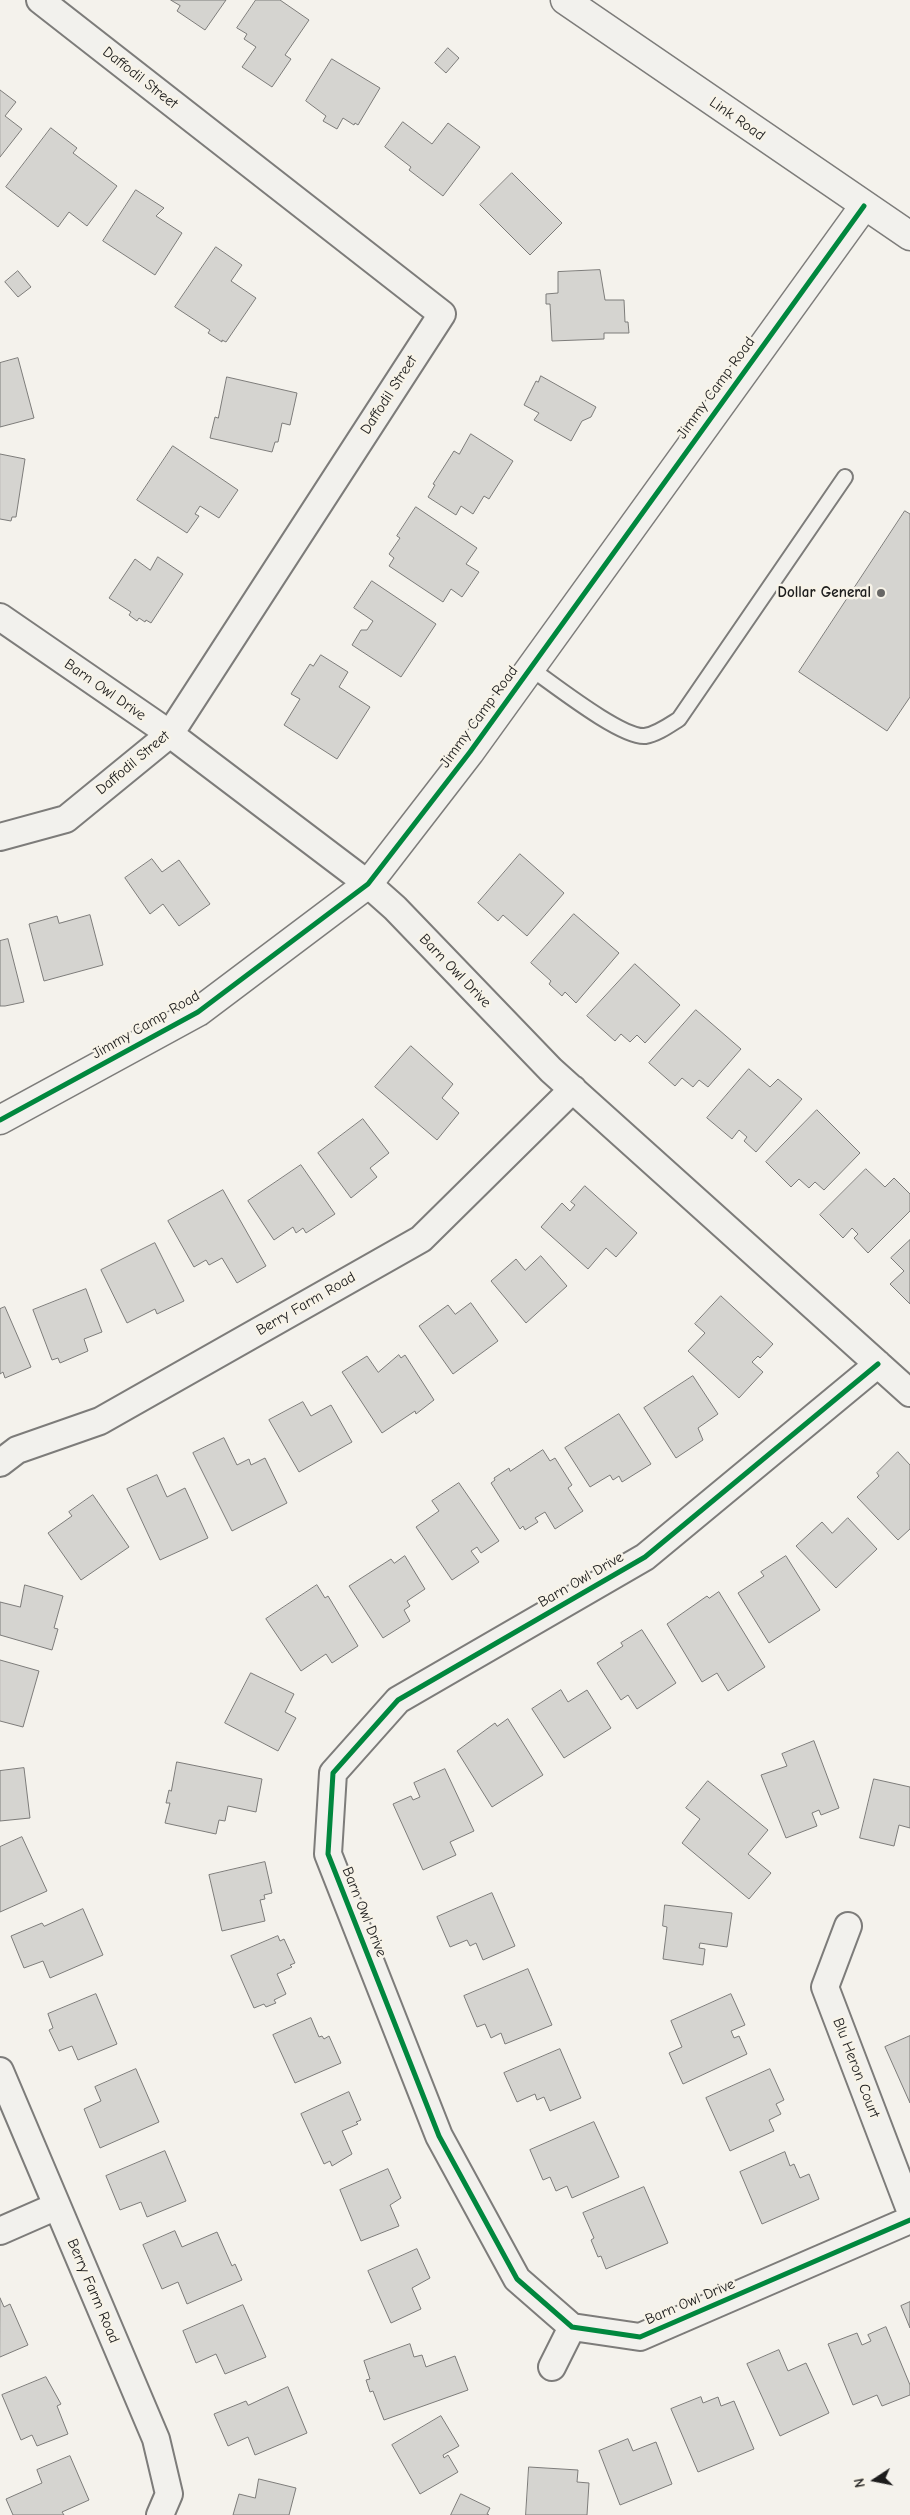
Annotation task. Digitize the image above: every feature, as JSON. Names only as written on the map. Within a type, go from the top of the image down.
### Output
[{"type":"street","name":"Daffodil Street","points":[[0,837],[66,819],[170,734],[442,314],[40,0]]},
{"type":"street","name":"Link Road","points":[[565,0],[910,236]]},
{"type":"street","name":"Jimmy Camp Road","points":[[0,1120],[198,1012],[368,884],[470,752],[864,206]]},
{"type":"street","name":"Barn Owl Drive","points":[[0,617],[170,734],[368,884],[396,908],[551,1070],[910,1393]]},
{"type":"street","name":"Berry Farm Road","points":[[0,1462],[18,1450],[100,1421],[422,1238],[573,1089]]},
{"type":"street","name":"Barn Owl Drive","points":[[878,1364],[646,1557],[398,1700],[333,1773],[328,1854],[439,2136],[517,2280],[572,2327],[640,2337],[910,2220]]},
{"type":"street","name":"Blu Heron Court","points":[[848,1926],[825,1987],[910,2210]]},
{"type":"street","name":"Berry Farm Road","points":[[0,2071],[156,2438],[169,2494],[160,2515]]},
{"type":"street","points":[[0,2231],[57,2206]]},
{"type":"street","points":[[552,2367],[572,2327]]},
{"type":"lane","points":[[530,668],[620,730],[643,736],[662,731],[679,720],[845,477]]},
{"type":"building","points":[[171,0],[226,0],[205,30],[177,11],[180,6]]},
{"type":"building","points":[[256,0],[280,0],[309,20],[285,55],[291,59],[272,87],[242,67],[256,47],[244,39],[247,34],[237,28]]},
{"type":"building","points":[[448,48],[459,58],[446,73],[435,63]]},
{"type":"building","points":[[332,59],[380,88],[358,125],[355,123],[354,125],[343,118],[337,129],[323,121],[326,116],[306,101]]},
{"type":"building","points":[[0,90],[16,102],[5,116],[22,129],[0,157]]},
{"type":"building","points":[[403,122],[432,144],[448,123],[480,147],[443,196],[409,170],[411,167],[385,147]]},
{"type":"building","points":[[51,128],[77,148],[73,153],[117,186],[87,226],[69,212],[58,227],[6,187]]},
{"type":"building","points":[[512,173],[562,223],[530,255],[480,205]]},
{"type":"building","points":[[136,190],[164,208],[156,216],[182,233],[155,275],[103,241]]},
{"type":"building","points":[[216,247],[242,265],[231,281],[256,298],[226,342],[222,340],[222,342],[208,333],[210,330],[175,307]]},
{"type":"building","points":[[600,270],[605,300],[624,300],[625,322],[628,322],[629,333],[604,333],[604,339],[552,341],[550,304],[546,304],[546,294],[558,293],[558,272]]},
{"type":"building","points":[[18,271],[31,287],[18,297],[5,282]]},
{"type":"building","points":[[18,358],[34,418],[0,427],[0,363]]},
{"type":"building","points":[[541,376],[596,407],[591,417],[582,421],[571,441],[534,420],[539,413],[524,405],[536,381],[538,382]]},
{"type":"building","points":[[227,377],[297,393],[290,425],[282,423],[278,442],[275,442],[272,452],[210,438],[215,417],[218,418]]},
{"type":"building","points":[[471,434],[513,461],[489,499],[484,496],[473,514],[461,506],[456,515],[428,497],[435,485],[433,484],[454,451],[459,454]]},
{"type":"building","points":[[173,446],[238,490],[219,518],[200,506],[195,514],[199,516],[187,533],[137,500]]},
{"type":"building","points":[[0,454],[25,459],[16,517],[12,517],[11,521],[0,519]]},
{"type":"building","points":[[416,507],[477,548],[466,564],[479,572],[462,597],[451,589],[443,602],[389,566],[394,558],[389,554],[400,538],[397,536]]},
{"type":"building","name":"Dollar General","points":[[905,511],[910,514],[910,697],[887,731],[799,672]]},
{"type":"building","points":[[158,557],[183,574],[151,623],[139,618],[137,621],[129,615],[131,612],[109,598],[135,559],[150,570]]},
{"type":"building","points":[[372,581],[436,624],[401,677],[352,645],[361,630],[367,630],[373,621],[354,608]]},
{"type":"building","points":[[321,655],[348,672],[339,687],[370,707],[337,759],[284,725],[300,699],[291,694],[310,664],[313,666]]},
{"type":"building","points":[[520,854],[564,893],[527,936],[503,915],[498,921],[478,903]]},
{"type":"building","points":[[152,859],[162,872],[179,860],[210,904],[179,926],[163,904],[150,914],[125,878]]},
{"type":"building","points":[[574,914],[619,953],[576,1003],[565,992],[562,996],[549,984],[551,981],[531,963]]},
{"type":"building","points":[[90,915],[103,965],[44,981],[29,924],[57,916],[59,923]]},
{"type":"building","points":[[8,939],[24,1002],[0,1006],[0,941]]},
{"type":"building","points":[[635,964],[680,1005],[645,1043],[637,1035],[630,1042],[621,1034],[615,1041],[587,1016]]},
{"type":"building","points":[[696,1010],[741,1049],[708,1087],[699,1080],[693,1087],[682,1078],[675,1086],[649,1063]]},
{"type":"building","points":[[411,1046],[453,1084],[442,1098],[459,1113],[437,1140],[375,1087]]},
{"type":"building","points":[[749,1069],[770,1087],[778,1079],[802,1099],[756,1152],[744,1141],[747,1137],[739,1130],[732,1139],[707,1118]]},
{"type":"building","points":[[817,1110],[860,1153],[824,1190],[815,1182],[809,1188],[799,1179],[791,1187],[766,1162]]},
{"type":"building","points":[[363,1119],[389,1153],[370,1168],[377,1177],[351,1198],[318,1153]]},
{"type":"building","points":[[301,1165],[335,1214],[306,1233],[303,1228],[296,1233],[293,1227],[274,1240],[248,1201]]},
{"type":"building","points":[[866,1169],[885,1187],[894,1178],[910,1194],[910,1211],[868,1253],[854,1238],[858,1234],[852,1228],[843,1238],[820,1215]]},
{"type":"building","points":[[585,1186],[637,1233],[616,1257],[606,1248],[588,1269],[541,1227],[562,1203],[570,1211],[575,1205],[571,1202]]},
{"type":"building","points":[[223,1190],[266,1266],[237,1283],[222,1258],[209,1265],[206,1260],[194,1267],[168,1221]]},
{"type":"building","points":[[910,1240],[910,1304],[890,1284],[904,1271],[891,1258]]},
{"type":"building","points":[[155,1243],[184,1301],[157,1314],[155,1309],[127,1323],[101,1270]]},
{"type":"building","points":[[541,1256],[567,1286],[526,1323],[491,1281],[516,1259],[525,1270]]},
{"type":"building","points":[[86,1289],[102,1332],[84,1339],[88,1351],[60,1363],[58,1358],[52,1360],[33,1310]]},
{"type":"building","points":[[721,1296],[773,1344],[760,1358],[758,1356],[752,1362],[763,1372],[739,1398],[688,1351],[705,1333],[695,1324]]},
{"type":"building","points":[[471,1303],[498,1341],[453,1374],[419,1326],[448,1305],[455,1314]]},
{"type":"building","points":[[5,1307],[31,1367],[5,1378],[3,1372],[0,1374],[0,1309]]},
{"type":"building","points":[[399,1355],[401,1358],[405,1355],[434,1400],[416,1414],[415,1411],[382,1433],[342,1372],[367,1356],[378,1372]]},
{"type":"building","points":[[693,1376],[718,1414],[698,1428],[703,1440],[676,1458],[644,1408]]},
{"type":"building","points":[[303,1402],[311,1416],[331,1405],[352,1442],[299,1472],[269,1420]]},
{"type":"building","points":[[619,1414],[651,1464],[622,1482],[619,1476],[613,1480],[610,1475],[590,1487],[565,1448]]},
{"type":"building","points":[[224,1438],[237,1465],[249,1459],[251,1465],[265,1458],[287,1503],[232,1531],[193,1453]]},
{"type":"building","points":[[543,1450],[550,1461],[555,1458],[572,1485],[568,1488],[583,1511],[555,1529],[545,1512],[535,1518],[538,1522],[525,1530],[523,1526],[520,1529],[491,1483],[495,1480],[494,1478],[509,1468],[510,1471]]},
{"type":"building","points":[[898,1452],[910,1465],[910,1529],[898,1540],[857,1497],[879,1476],[877,1473]]},
{"type":"building","points":[[157,1475],[167,1497],[185,1488],[208,1538],[160,1560],[127,1489]]},
{"type":"building","points":[[459,1483],[499,1541],[481,1553],[477,1547],[471,1551],[479,1562],[452,1580],[416,1527],[439,1511],[432,1501]]},
{"type":"building","points":[[93,1495],[129,1547],[81,1580],[48,1533],[72,1516],[69,1512]]},
{"type":"building","points":[[848,1518],[877,1549],[836,1588],[796,1546],[822,1522],[832,1533]]},
{"type":"building","points":[[405,1556],[425,1589],[407,1601],[410,1606],[404,1610],[410,1621],[383,1638],[349,1586],[391,1559],[394,1563]]},
{"type":"building","points":[[786,1556],[820,1610],[769,1643],[738,1593],[764,1576],[761,1572]]},
{"type":"building","points":[[25,1585],[63,1596],[54,1628],[58,1629],[52,1650],[0,1635],[0,1602],[20,1607]]},
{"type":"building","points":[[317,1585],[325,1598],[328,1596],[358,1646],[332,1663],[326,1654],[301,1671],[266,1619]]},
{"type":"building","points":[[719,1592],[765,1667],[728,1691],[717,1673],[702,1682],[667,1624],[707,1596],[709,1598]]},
{"type":"building","points":[[642,1630],[676,1683],[637,1709],[628,1695],[621,1700],[597,1663],[623,1646],[621,1643]]},
{"type":"building","points":[[0,1660],[39,1671],[23,1727],[0,1721]]},
{"type":"building","points":[[251,1673],[294,1694],[285,1712],[296,1718],[278,1751],[225,1723]]},
{"type":"building","points":[[561,1690],[568,1702],[587,1690],[611,1728],[564,1758],[532,1709]]},
{"type":"building","points":[[508,1719],[543,1775],[492,1807],[457,1751],[495,1723],[497,1726]]},
{"type":"building","points":[[814,1741],[839,1808],[821,1815],[819,1810],[812,1813],[817,1826],[786,1838],[761,1775],[787,1766],[782,1754]]},
{"type":"building","points":[[177,1762],[262,1779],[256,1812],[228,1806],[225,1821],[219,1820],[216,1834],[165,1823],[170,1803],[166,1803],[169,1790],[171,1791]]},
{"type":"building","points":[[24,1768],[30,1818],[0,1821],[0,1771]]},
{"type":"building","points":[[445,1769],[474,1831],[450,1842],[456,1855],[423,1870],[393,1804],[411,1796],[413,1800],[420,1797],[414,1783]]},
{"type":"building","points":[[874,1779],[910,1787],[910,1828],[899,1825],[894,1846],[860,1838]]},
{"type":"building","points":[[708,1781],[768,1830],[748,1854],[771,1873],[749,1899],[682,1843],[700,1819],[686,1808]]},
{"type":"building","points":[[22,1837],[47,1891],[0,1912],[0,1847]]},
{"type":"building","points":[[265,1862],[272,1893],[264,1895],[265,1899],[260,1900],[265,1921],[222,1931],[209,1875]]},
{"type":"building","points":[[492,1893],[515,1946],[483,1960],[476,1943],[470,1946],[467,1940],[450,1947],[437,1917]]},
{"type":"building","points":[[665,1905],[732,1913],[727,1947],[700,1943],[699,1948],[705,1949],[703,1965],[663,1959],[667,1927],[663,1926]]},
{"type":"building","points":[[83,1909],[103,1955],[50,1978],[43,1961],[24,1968],[11,1936],[42,1923],[44,1926]]},
{"type":"building","points":[[278,1936],[280,1941],[284,1939],[295,1963],[290,1965],[292,1967],[277,1974],[286,1994],[274,2000],[276,2003],[266,2007],[264,2004],[254,2008],[231,1956]]},
{"type":"building","points":[[528,1969],[552,2025],[505,2044],[501,2033],[491,2038],[485,2024],[477,2027],[464,1996]]},
{"type":"building","points":[[96,1994],[117,2044],[78,2060],[72,2046],[59,2051],[49,2030],[53,2028],[48,2014]]},
{"type":"building","points":[[731,1994],[745,2025],[731,2031],[734,2038],[739,2036],[747,2054],[683,2084],[669,2053],[682,2047],[671,2021]]},
{"type":"building","points":[[311,2018],[319,2037],[322,2036],[324,2039],[329,2036],[341,2063],[295,2083],[273,2035]]},
{"type":"building","points":[[910,2036],[910,2103],[885,2047]]},
{"type":"building","points":[[560,2049],[581,2098],[550,2111],[544,2097],[537,2100],[535,2094],[517,2102],[504,2073]]},
{"type":"building","points":[[136,2069],[159,2122],[100,2148],[84,2109],[101,2101],[95,2087]]},
{"type":"building","points":[[770,2069],[784,2100],[776,2104],[781,2114],[769,2120],[774,2131],[730,2151],[706,2098]]},
{"type":"building","points":[[349,2092],[361,2120],[356,2122],[358,2124],[342,2131],[352,2154],[332,2166],[330,2161],[324,2164],[301,2114]]},
{"type":"building","points":[[594,2122],[619,2177],[572,2198],[567,2186],[556,2191],[550,2177],[543,2180],[530,2150]]},
{"type":"building","points":[[165,2151],[186,2201],[147,2217],[141,2202],[120,2210],[106,2176]]},
{"type":"building","points":[[785,2152],[790,2166],[794,2164],[800,2178],[809,2174],[819,2199],[762,2224],[740,2172]]},
{"type":"building","points":[[388,2169],[401,2198],[390,2205],[399,2226],[361,2241],[340,2190]]},
{"type":"building","points":[[644,2187],[668,2243],[606,2269],[601,2256],[598,2257],[591,2240],[594,2238],[583,2213]]},
{"type":"building","points":[[175,2231],[182,2247],[217,2232],[232,2266],[235,2264],[242,2280],[187,2304],[178,2282],[162,2289],[143,2245]]},
{"type":"building","points":[[417,2249],[430,2278],[412,2288],[421,2309],[391,2323],[368,2271]]},
{"type":"building","points":[[0,2298],[4,2307],[10,2304],[28,2345],[0,2357]]},
{"type":"building","points":[[910,2302],[910,2328],[901,2306]]},
{"type":"building","points":[[243,2305],[266,2357],[225,2374],[216,2354],[196,2363],[183,2331]]},
{"type":"building","points":[[886,2327],[910,2385],[910,2395],[882,2406],[877,2395],[853,2405],[828,2344],[857,2333],[862,2345],[871,2341],[868,2335]]},
{"type":"building","points":[[410,2344],[414,2357],[422,2355],[426,2367],[455,2356],[468,2390],[384,2420],[373,2391],[370,2392],[366,2380],[370,2379],[364,2361]]},
{"type":"building","points":[[779,2350],[788,2371],[806,2363],[829,2413],[780,2436],[747,2364]]},
{"type":"building","points":[[46,2377],[61,2404],[57,2406],[68,2434],[37,2446],[32,2435],[21,2440],[2,2395]]},
{"type":"building","points":[[288,2387],[307,2433],[255,2455],[248,2437],[228,2446],[214,2414],[246,2401],[248,2405]]},
{"type":"building","points":[[701,2397],[703,2403],[718,2397],[721,2406],[734,2401],[754,2449],[698,2472],[671,2409]]},
{"type":"building","points":[[441,2416],[459,2446],[443,2455],[444,2458],[448,2455],[458,2472],[420,2494],[392,2445]]},
{"type":"building","points":[[628,2439],[633,2451],[656,2442],[672,2484],[620,2505],[599,2451]]},
{"type":"building","points":[[70,2456],[89,2500],[62,2512],[64,2515],[13,2515],[6,2499],[42,2483],[37,2470]]},
{"type":"building","points":[[529,2467],[578,2470],[577,2482],[589,2483],[587,2515],[526,2515]]},
{"type":"building","points":[[259,2479],[296,2488],[289,2515],[233,2515],[239,2494],[255,2498]]},
{"type":"building","points":[[461,2494],[490,2508],[487,2514],[489,2515],[451,2515]]},
{"type":"cycle path","points":[[0,1120],[198,1012],[368,884],[470,752],[864,206]]},
{"type":"cycle path","points":[[878,1364],[645,1557],[398,1700],[333,1773],[328,1854],[439,2136],[517,2279],[572,2327],[640,2337],[910,2220]]},
{"type":"place","name":"Dollar General","points":[[881,593]]}]
